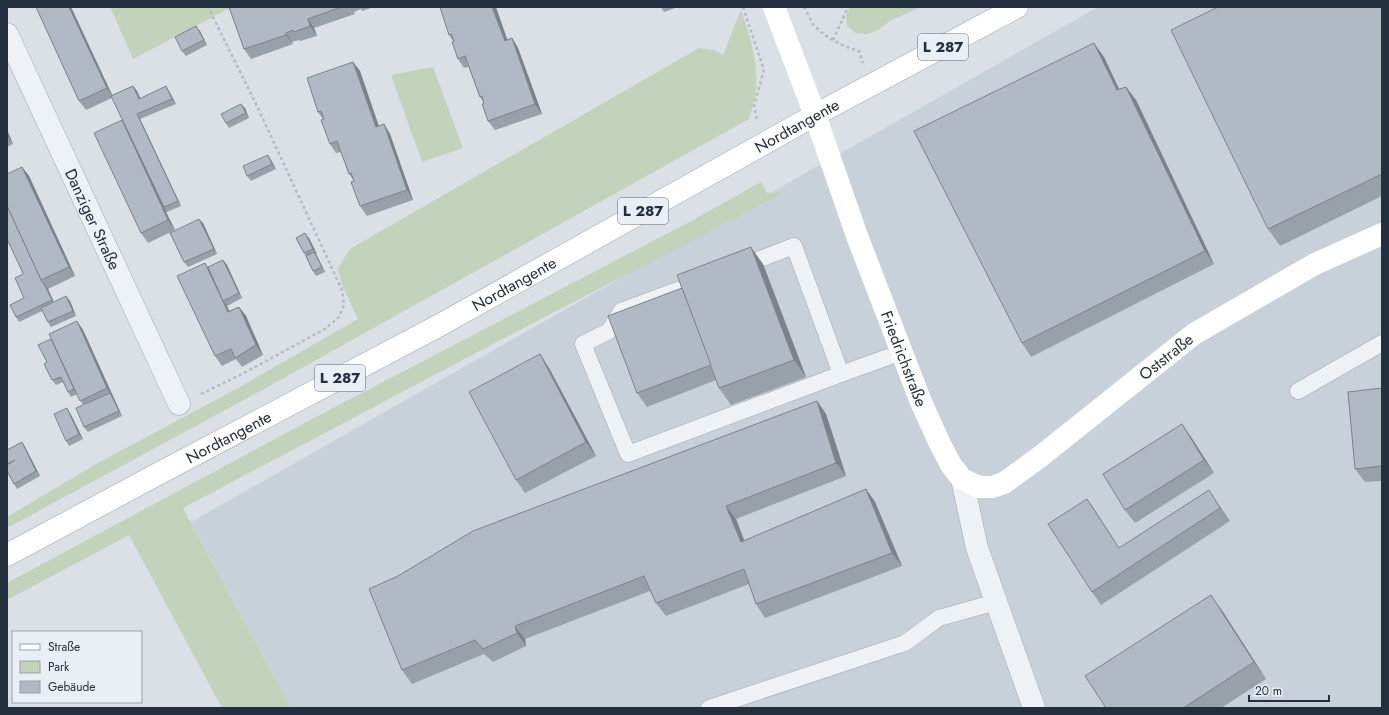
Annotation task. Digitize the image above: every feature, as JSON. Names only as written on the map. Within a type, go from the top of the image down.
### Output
[{"type":"main road","name":"Friedrichstraße","points":[[774,7],[815,115],[857,236],[902,352],[940,444],[951,465],[962,478]]},
{"type":"main road","name":"Nordtangente","points":[[7,555],[156,474],[440,325],[815,115],[1017,7]]},
{"type":"main road","name":"Oststraße","points":[[962,478],[978,487],[992,487],[1004,483],[1041,456],[1194,334],[1315,264],[1382,234]]},
{"type":"street","name":"Danziger Straße","points":[[7,34],[179,404]]},
{"type":"street","name":"Friedrichstraße","points":[[962,478],[977,548],[1034,708]]},
{"type":"lane","points":[[841,374],[794,246],[621,311],[609,331],[583,344],[628,454],[902,352]]},
{"type":"lane","points":[[1298,391],[1382,344]]},
{"type":"lane","points":[[709,708],[905,643],[939,618],[996,602]]},
{"type":"path","points":[[179,404],[244,373],[325,329],[338,317],[344,305],[342,290],[257,106],[208,7]]},
{"type":"path","points":[[743,7],[764,70],[754,106],[762,145]]},
{"type":"path","points":[[804,7],[813,23],[829,39],[859,51],[870,86]]},
{"type":"path","points":[[833,40],[848,7]]},
{"type":"shaded area","points":[[1098,7],[1382,7],[1382,708],[291,708],[191,522]]},
{"type":"green space","points":[[110,7],[232,7],[133,59]]},
{"type":"green space","points":[[850,7],[921,7],[890,21],[878,30],[867,34],[856,33],[847,26],[846,15]]},
{"type":"green space","points":[[741,10],[754,53],[756,75],[755,98],[749,119],[255,394],[7,528],[7,517],[96,464],[238,388],[358,319],[341,283],[338,268],[350,249],[699,48],[714,50],[723,55]]},
{"type":"green space","points":[[433,67],[463,148],[422,162],[391,75]]},
{"type":"green space","points":[[761,182],[767,193],[785,192],[183,508],[291,708],[222,708],[129,535],[7,600],[7,583],[316,417],[695,219]]},
{"type":"building","points":[[36,7],[69,7],[107,88],[79,101]]},
{"type":"building","points":[[229,7],[341,7],[308,19],[310,26],[294,32],[293,30],[286,33],[286,35],[244,49]]},
{"type":"building","points":[[440,7],[492,7],[505,41],[512,38],[535,104],[488,121],[482,104],[484,104],[482,96],[480,97],[465,56],[458,59],[452,42],[454,41],[451,34],[449,35]]},
{"type":"building","points":[[1218,7],[1382,7],[1382,174],[1268,229],[1171,30]]},
{"type":"building","points":[[196,26],[204,40],[182,51],[175,37]]},
{"type":"building","points":[[1094,43],[1117,90],[1126,87],[1205,251],[1022,343],[914,131]]},
{"type":"building","points":[[353,62],[376,127],[384,124],[407,190],[360,206],[351,182],[354,181],[351,173],[349,174],[337,141],[330,144],[321,120],[324,119],[321,111],[318,112],[307,78]]},
{"type":"building","points":[[133,86],[139,99],[166,86],[172,99],[137,114],[178,201],[164,207],[111,96]]},
{"type":"building","points":[[241,104],[246,113],[226,123],[221,114]]},
{"type":"building","points":[[122,120],[168,220],[141,233],[94,133]]},
{"type":"building","points":[[268,155],[272,164],[247,176],[243,166]]},
{"type":"building","points":[[22,167],[69,267],[41,280],[7,206],[7,174]]},
{"type":"building","points":[[7,206],[41,280],[52,300],[16,317],[10,305],[24,298],[15,278],[23,273],[7,239]]},
{"type":"building","points":[[199,219],[214,249],[184,262],[170,233]]},
{"type":"building","points":[[305,233],[313,249],[304,253],[296,238]]},
{"type":"building","points":[[751,247],[794,360],[719,388],[677,275]]},
{"type":"building","points":[[314,252],[322,267],[313,271],[306,256]]},
{"type":"building","points":[[223,260],[239,293],[223,301],[208,267]]},
{"type":"building","points":[[205,263],[228,312],[239,307],[256,345],[235,358],[231,349],[215,356],[177,276]]},
{"type":"building","points":[[682,288],[711,365],[637,393],[608,316]]},
{"type":"building","points":[[66,296],[73,311],[48,322],[41,308]]},
{"type":"building","points":[[77,321],[107,388],[80,401],[49,334]]},
{"type":"building","points":[[51,339],[74,389],[68,392],[61,377],[52,380],[44,364],[47,362],[38,345]]},
{"type":"building","points":[[540,354],[586,442],[516,480],[469,392]]},
{"type":"building","points":[[1382,388],[1382,466],[1355,469],[1348,392]]},
{"type":"building","points":[[110,393],[119,411],[84,427],[76,408]]},
{"type":"building","points":[[817,401],[836,463],[726,506],[741,542],[866,489],[892,553],[756,604],[744,569],[656,603],[644,576],[515,626],[517,633],[483,649],[475,640],[402,670],[369,589],[398,576],[473,531]]},
{"type":"building","points":[[67,408],[79,434],[66,441],[54,414]]},
{"type":"building","points":[[1182,424],[1204,460],[1125,510],[1103,474]]},
{"type":"building","points":[[22,442],[36,471],[14,484],[7,471],[7,465],[15,460],[7,464],[7,450]]},
{"type":"building","points":[[1209,490],[1220,508],[1092,592],[1048,524],[1087,499],[1119,548]]},
{"type":"building","points":[[1211,595],[1254,662],[1183,708],[1106,708],[1085,676]]}]
